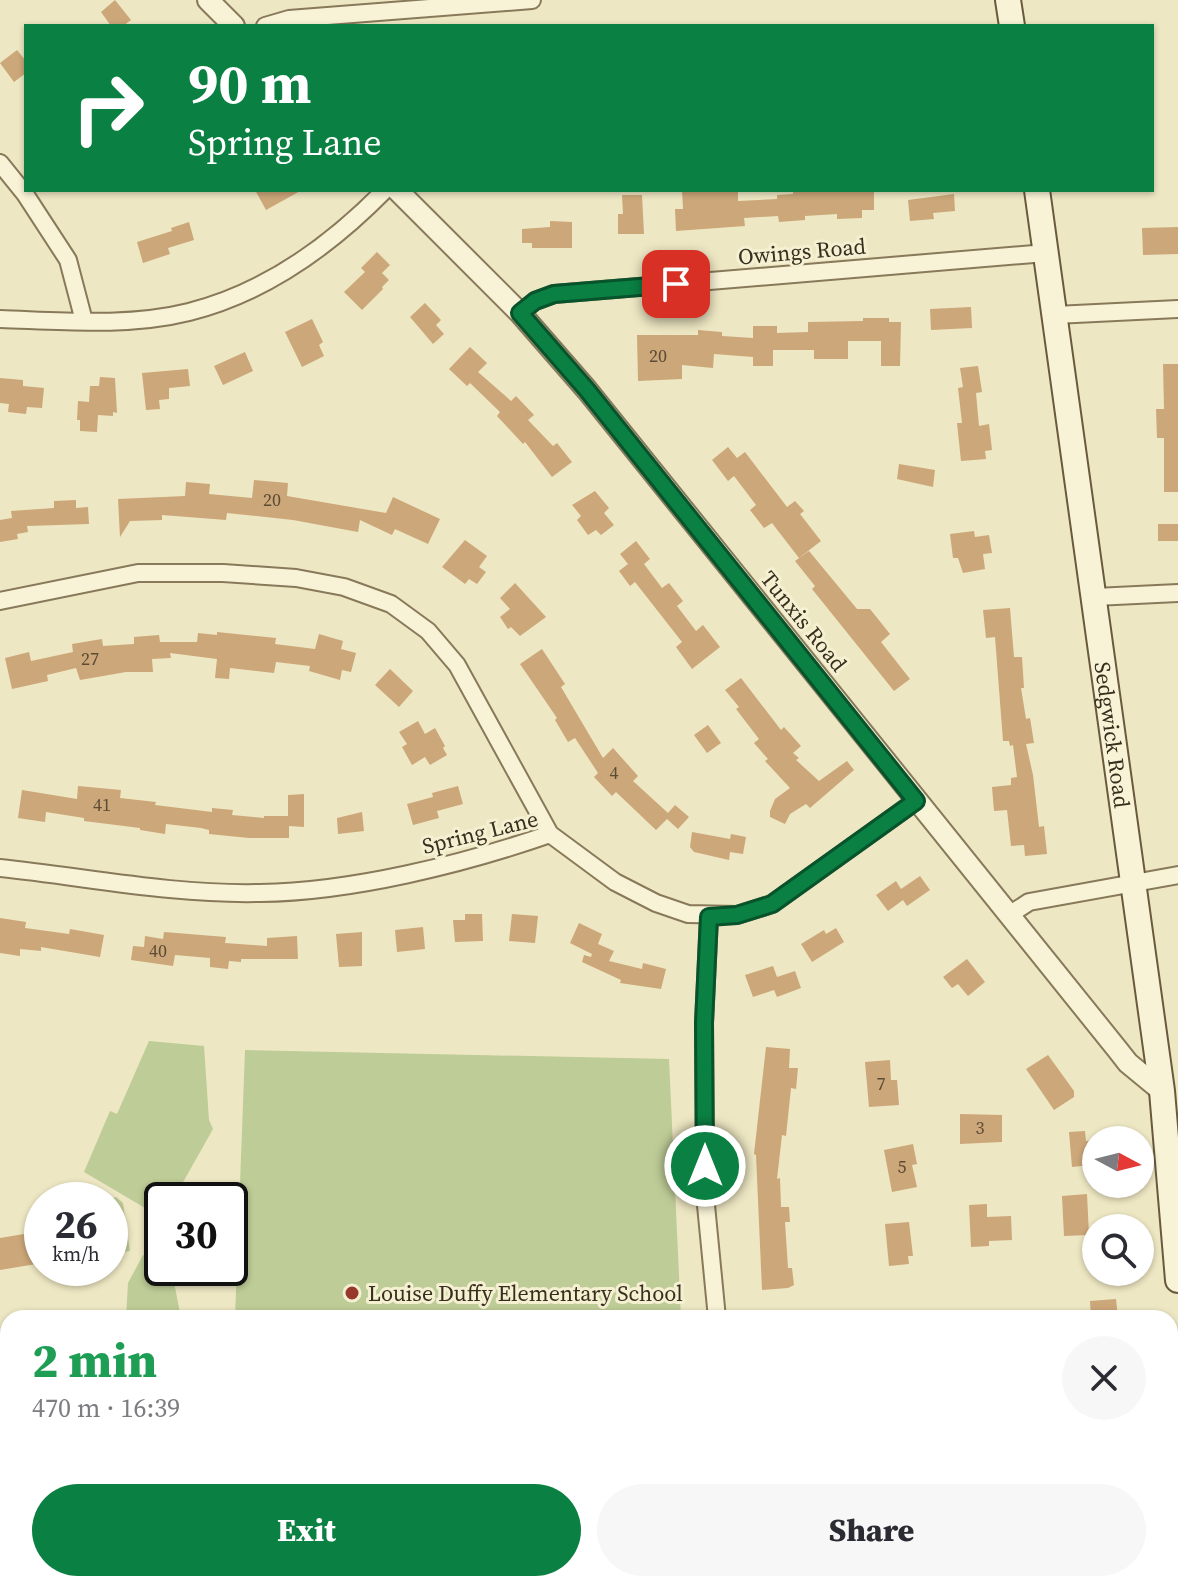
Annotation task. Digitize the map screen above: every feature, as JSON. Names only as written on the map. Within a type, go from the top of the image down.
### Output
[{"type":"main road","points":[[1008,0],[1012,24]]},
{"type":"main road","name":"Sedgwick Road","points":[[1037,192],[1135,882],[1162,1091],[1178,1280]]},
{"type":"street","points":[[208,0],[232,24]]},
{"type":"street","points":[[272,24],[289,19],[532,0]]},
{"type":"street","points":[[0,163],[25,194],[68,260],[84,321]]},
{"type":"street","points":[[0,319],[84,321],[150,318],[189,312],[246,292],[293,267],[383,192]]},
{"type":"street","name":"Tunxis Road","points":[[399,192],[520,313],[587,390],[1128,1063],[1162,1091]]},
{"type":"street","name":"Owings Road","points":[[520,313],[535,301],[554,294],[1046,253]]},
{"type":"street","points":[[1055,315],[1178,309]]},
{"type":"street","points":[[0,601],[81,582],[138,573],[223,573],[332,584],[391,604],[428,631],[457,665],[550,834]]},
{"type":"street","points":[[1095,597],[1178,593]]},
{"type":"street","name":"Spring Lane","points":[[0,868],[146,887],[260,893],[349,884],[489,855],[550,834],[615,882],[656,903],[688,914],[709,917],[737,915],[772,904],[916,801]]},
{"type":"street","points":[[1009,915],[1029,902],[1178,875]]},
{"type":"street","points":[[709,917],[704,1023],[705,1195],[716,1310]]},
{"type":"green space","points":[[149,1041],[204,1046],[209,1120],[213,1129],[183,1182],[144,1182],[144,1207],[128,1198],[128,1182],[101,1182],[84,1172],[110,1111],[117,1114]]},
{"type":"green space","points":[[245,1050],[669,1059],[681,1310],[235,1310],[236,1286],[248,1286],[248,1182],[240,1182]]},
{"type":"green space","points":[[143,1255],[144,1286],[175,1286],[179,1310],[126,1310],[128,1283]]},
{"type":"building","points":[[115,0],[131,20],[126,24],[110,24],[101,12]]},
{"type":"building","points":[[17,50],[24,59],[24,74],[14,82],[0,63]]},
{"type":"building","points":[[256,192],[298,192],[266,210]]},
{"type":"building","points":[[682,192],[738,192],[738,201],[777,199],[777,195],[793,192],[874,192],[874,210],[862,210],[862,218],[837,219],[837,214],[779,222],[778,216],[744,218],[745,226],[676,231],[675,209],[683,209]]},
{"type":"building","points":[[954,194],[955,211],[933,213],[934,219],[910,221],[908,200]]},
{"type":"building","points":[[622,195],[642,195],[644,234],[618,234],[618,214],[623,214]]},
{"type":"building","points":[[550,221],[572,222],[572,248],[532,248],[532,243],[522,243],[522,229],[550,227]]},
{"type":"building","points":[[189,222],[194,240],[168,248],[170,254],[143,263],[137,242]]},
{"type":"building","points":[[1178,227],[1178,254],[1143,255],[1142,228]]},
{"type":"building","points":[[377,252],[390,265],[382,273],[389,280],[362,310],[344,292],[365,272],[361,268]]},
{"type":"building","points":[[425,303],[441,320],[436,325],[444,334],[433,344],[410,317]]},
{"type":"building","points":[[971,307],[972,328],[931,330],[930,309]]},
{"type":"building","points":[[863,318],[889,318],[889,322],[901,322],[900,366],[881,366],[881,341],[848,341],[848,359],[814,359],[814,350],[773,350],[773,366],[753,366],[753,357],[714,354],[713,368],[682,365],[682,379],[638,381],[637,335],[698,335],[698,330],[722,332],[722,336],[753,338],[753,326],[777,326],[777,333],[808,332],[808,322],[863,321]]},
{"type":"building","points":[[312,319],[323,342],[319,345],[324,356],[302,367],[285,332]]},
{"type":"building","points":[[470,347],[487,363],[478,372],[511,401],[516,396],[534,415],[528,420],[553,446],[557,443],[572,462],[552,477],[525,442],[523,444],[497,416],[500,412],[470,383],[467,386],[449,369]]},
{"type":"building","points":[[245,352],[253,371],[223,385],[214,366]]},
{"type":"building","points":[[1163,364],[1178,364],[1178,492],[1164,492],[1164,438],[1157,438],[1156,409],[1164,409]]},
{"type":"building","points":[[978,366],[982,392],[976,393],[979,426],[989,424],[992,450],[985,451],[986,459],[961,461],[957,423],[962,423],[958,388],[963,387],[960,368]]},
{"type":"building","points":[[188,369],[190,386],[169,388],[169,399],[159,400],[160,409],[146,410],[142,373]]},
{"type":"building","points":[[100,377],[115,378],[117,413],[113,412],[113,416],[98,415],[97,432],[80,431],[78,401],[89,402],[90,386],[99,386]]},
{"type":"building","points":[[0,378],[23,380],[23,386],[44,388],[42,408],[27,407],[26,414],[8,412],[9,404],[0,403]]},
{"type":"building","points":[[728,447],[737,458],[745,452],[787,507],[795,501],[804,511],[800,514],[821,541],[799,558],[772,523],[764,528],[750,510],[756,505],[734,476],[728,481],[712,460]]},
{"type":"building","points":[[899,464],[935,470],[933,487],[897,479]]},
{"type":"building","points":[[254,480],[288,483],[287,496],[386,513],[393,497],[440,519],[428,544],[395,529],[392,535],[360,520],[358,532],[293,520],[227,513],[226,520],[162,515],[162,520],[130,521],[120,537],[118,499],[185,496],[186,482],[210,484],[209,494],[252,498]]},
{"type":"building","points":[[595,491],[609,508],[604,513],[614,525],[601,535],[596,530],[588,535],[577,520],[581,516],[572,505]]},
{"type":"building","points":[[76,500],[76,508],[88,507],[89,524],[27,526],[28,532],[17,534],[18,539],[0,542],[0,520],[12,518],[11,511],[54,508],[54,501]]},
{"type":"building","points":[[1158,524],[1178,524],[1178,541],[1158,541]]},
{"type":"building","points":[[974,531],[975,537],[989,535],[992,553],[983,554],[985,569],[963,573],[958,558],[953,558],[950,534]]},
{"type":"building","points":[[465,540],[487,556],[479,567],[486,572],[477,584],[469,579],[465,584],[442,567]]},
{"type":"building","points":[[636,541],[650,559],[644,564],[662,588],[669,583],[683,601],[677,606],[696,631],[703,625],[720,647],[692,669],[676,647],[682,642],[635,582],[630,586],[619,571],[628,564],[620,554]]},
{"type":"building","points":[[809,551],[857,609],[870,609],[890,634],[881,642],[910,679],[894,691],[812,589],[815,586],[795,561]]},
{"type":"building","points":[[515,583],[546,617],[520,636],[511,627],[508,629],[500,617],[510,609],[500,598]]},
{"type":"building","points":[[1010,608],[1014,657],[1022,657],[1024,688],[1021,688],[1034,743],[1026,744],[1039,827],[1044,826],[1047,854],[1025,856],[1024,845],[1011,846],[1007,810],[994,811],[992,787],[1011,785],[1011,778],[1017,777],[1013,745],[1003,741],[995,637],[986,638],[983,610]]},
{"type":"building","points":[[217,632],[276,638],[275,644],[315,649],[319,634],[343,641],[341,649],[356,653],[351,672],[342,670],[340,680],[309,671],[310,666],[276,662],[274,673],[230,668],[229,679],[215,678],[217,659],[170,653],[171,658],[152,659],[153,672],[126,672],[80,680],[76,668],[47,675],[48,681],[12,689],[5,658],[29,652],[31,661],[73,652],[72,644],[102,639],[103,646],[134,644],[134,637],[159,635],[160,642],[197,642],[198,633],[217,635]]},
{"type":"building","points":[[542,649],[565,684],[561,687],[603,758],[613,748],[638,776],[633,781],[668,813],[675,805],[689,817],[678,829],[667,819],[656,830],[616,792],[612,796],[594,777],[598,773],[575,738],[568,742],[555,720],[557,718],[520,664]]},
{"type":"building","points":[[390,669],[413,691],[399,707],[375,685]]},
{"type":"building","points":[[741,678],[781,730],[784,727],[801,746],[793,753],[799,758],[796,760],[819,781],[847,761],[854,770],[810,808],[806,804],[790,814],[785,824],[770,817],[770,811],[775,799],[790,788],[765,761],[768,759],[754,743],[759,739],[725,690]]},
{"type":"building","points":[[418,721],[425,734],[435,728],[445,746],[447,755],[430,765],[425,757],[412,765],[402,747],[407,744],[399,732]]},
{"type":"building","points":[[708,725],[721,743],[707,753],[694,735]]},
{"type":"building","points":[[78,786],[121,790],[120,798],[156,802],[155,805],[212,812],[212,808],[233,810],[232,815],[264,818],[288,816],[288,795],[304,794],[304,827],[289,826],[289,838],[249,838],[209,834],[209,830],[201,828],[166,824],[165,834],[46,812],[45,822],[18,818],[22,790],[77,799]]},
{"type":"building","points":[[458,786],[463,804],[437,811],[439,818],[413,825],[407,804]]},
{"type":"building","points":[[362,812],[364,831],[338,834],[337,818]]},
{"type":"building","points":[[692,832],[730,839],[731,834],[746,837],[743,854],[730,852],[729,860],[694,852],[690,847]]},
{"type":"building","points":[[920,876],[930,890],[907,906],[903,900],[888,911],[876,895],[896,881],[901,889]]},
{"type":"building","points":[[465,914],[482,914],[483,941],[455,942],[453,920],[465,920]]},
{"type":"building","points":[[512,914],[538,916],[535,943],[509,941]]},
{"type":"building","points":[[0,918],[26,922],[25,928],[69,934],[70,929],[104,935],[100,957],[41,947],[41,951],[20,949],[20,956],[0,953]]},
{"type":"building","points":[[579,923],[602,934],[598,944],[614,951],[609,961],[642,969],[643,963],[666,969],[661,989],[620,983],[621,980],[582,962],[584,955],[591,957],[592,954],[570,943]]},
{"type":"building","points":[[423,927],[425,949],[397,952],[395,930]]},
{"type":"building","points":[[836,928],[844,942],[812,962],[801,944],[824,930],[826,934]]},
{"type":"building","points":[[164,932],[226,937],[225,943],[267,946],[267,938],[297,936],[298,959],[241,959],[241,962],[229,961],[228,969],[210,967],[210,958],[175,955],[173,966],[131,960],[133,946],[144,947],[145,936],[163,939]]},
{"type":"building","points":[[362,932],[362,966],[339,967],[336,934]]},
{"type":"building","points":[[967,959],[985,982],[968,996],[958,984],[952,988],[943,977]]},
{"type":"building","points":[[773,966],[777,977],[795,971],[801,988],[777,997],[774,990],[753,997],[745,975]]},
{"type":"building","points":[[766,1047],[790,1049],[789,1068],[798,1068],[796,1089],[791,1088],[786,1136],[782,1135],[777,1179],[780,1178],[781,1207],[789,1207],[790,1222],[785,1222],[788,1268],[792,1268],[794,1285],[762,1290],[754,1154]]},
{"type":"building","points":[[1048,1055],[1074,1091],[1074,1097],[1054,1110],[1026,1069]]},
{"type":"building","points":[[890,1060],[891,1080],[897,1080],[899,1105],[869,1107],[865,1062]]},
{"type":"building","points":[[960,1114],[1002,1115],[1002,1142],[960,1144]]},
{"type":"building","points":[[1082,1131],[1082,1166],[1072,1167],[1069,1132]]},
{"type":"building","points":[[913,1144],[917,1164],[912,1165],[917,1187],[892,1192],[884,1150]]},
{"type":"building","points":[[1082,1194],[1082,1198],[1087,1198],[1088,1214],[1082,1214],[1082,1235],[1064,1236],[1062,1196]]},
{"type":"building","points":[[987,1204],[987,1217],[1011,1216],[1012,1240],[989,1241],[989,1246],[971,1247],[969,1205]]},
{"type":"building","points":[[909,1222],[913,1256],[908,1256],[909,1264],[889,1266],[885,1224]]},
{"type":"building","points":[[24,1234],[24,1266],[0,1270],[0,1238]]},
{"type":"building","points":[[1116,1299],[1117,1310],[1091,1310],[1090,1301]]},
{"type":"place","name":"Louise Duffy Elementary School","points":[[352,1293]]},
{"type":"route","points":[[676,284],[554,294],[535,301],[520,313],[587,390],[916,801],[772,904],[737,915],[709,917],[704,1023],[705,1166]]}]
